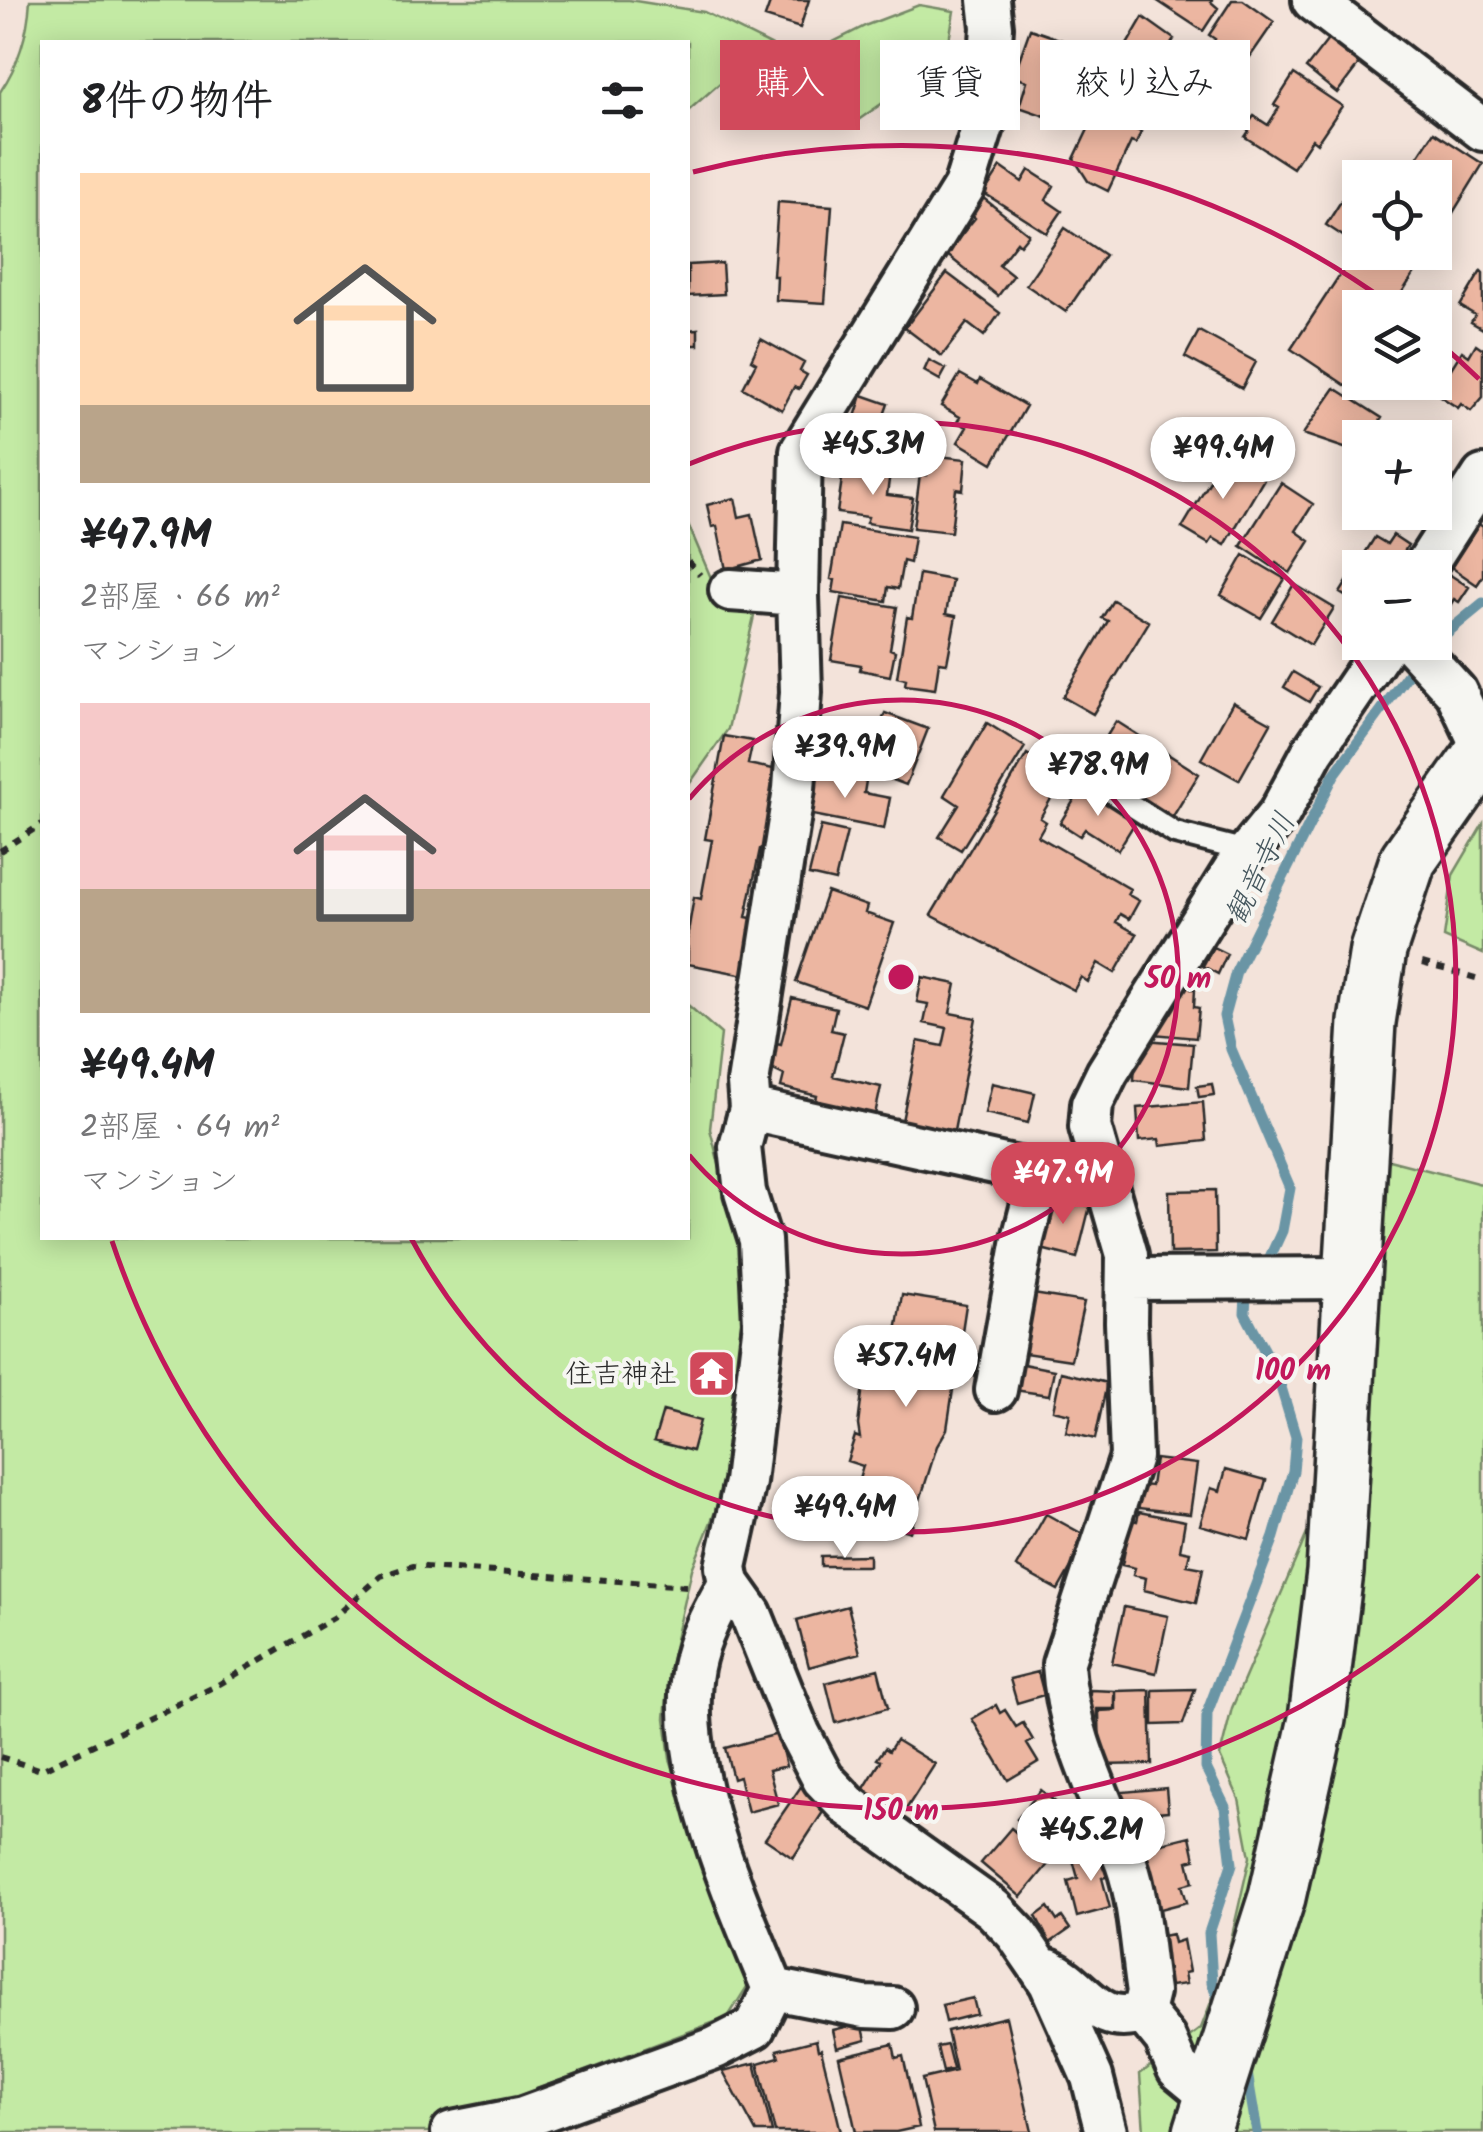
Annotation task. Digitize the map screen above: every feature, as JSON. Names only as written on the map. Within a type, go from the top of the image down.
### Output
[{"type":"street","points":[[452,2132],[524,2118],[716,2048],[754,2028],[772,1989],[733,1890],[694,1762],[690,1705],[693,1666],[703,1631],[724,1591],[745,1482],[764,1322],[760,1240],[745,1192],[740,1147],[750,1109],[748,1083],[794,789],[800,692],[800,451],[964,188],[986,118],[990,0]]},
{"type":"street","points":[[1313,0],[1483,130]]},
{"type":"street","points":[[1436,550],[1483,476]]},
{"type":"street","points":[[730,590],[798,595]]},
{"type":"street","points":[[1143,2012],[1148,1992],[1128,1867],[1077,1740],[1065,1698],[1063,1664],[1132,1458],[1127,1255],[1090,1127],[1096,1091],[1235,868],[1280,814],[1314,750],[1399,660]]},
{"type":"street","points":[[1208,2115],[1277,1897],[1317,1719],[1335,1572],[1367,1022],[1378,950],[1408,860],[1483,751],[1456,692],[1423,660]]},
{"type":"street","points":[[750,1109],[1040,1174],[1104,1184]]},
{"type":"street","points":[[996,1390],[1023,1239],[1040,1174]]},
{"type":"street","points":[[1128,1278],[1352,1278]]},
{"type":"street","points":[[724,1591],[751,1614],[799,1734],[823,1779],[848,1806],[993,1909],[1016,1933],[1050,1984],[1092,2077],[1106,2132]]},
{"type":"street","points":[[1038,1965],[1065,1978],[1098,2010],[1126,2018],[1143,2012]]},
{"type":"street","points":[[772,1989],[864,2007],[893,2008]]},
{"type":"street","points":[[1143,2012],[1165,2038],[1178,2069],[1208,2115]]},
{"type":"lane","points":[[1067,764],[1176,833],[1250,852]]},
{"type":"path","points":[[0,851],[40,825]]},
{"type":"path","points":[[1378,950],[1483,980]]},
{"type":"path","points":[[0,1756],[41,1770],[216,1686],[335,1617],[382,1576],[412,1566],[724,1591]]},
{"type":"green space","points":[[30,0],[629,0],[704,12],[761,40],[720,40],[720,83],[690,109],[690,40],[40,40],[40,1240],[690,1240],[690,1007],[721,1034],[710,1129],[743,1258],[747,1380],[729,1477],[692,1569],[670,1666],[665,1718],[670,1759],[750,1982],[728,2017],[484,2109],[453,2132],[0,2132],[0,92],[21,48]]},
{"type":"green space","points":[[919,5],[954,11],[949,40],[880,40],[880,105],[860,119],[860,40],[837,40]]},
{"type":"green space","points":[[690,529],[711,578],[755,612],[728,729],[690,783]]},
{"type":"green space","points":[[1483,824],[1483,954],[1444,937],[1453,875]]},
{"type":"green space","points":[[1389,1160],[1481,1184],[1483,1180],[1483,2132],[1144,2132],[1140,2074],[1201,2028],[1225,1966],[1250,1857],[1239,1799],[1220,1756],[1232,1708],[1321,1501],[1324,1406]]},
{"type":"building","points":[[771,0],[809,0],[800,28],[765,17]]},
{"type":"building","points":[[1156,0],[1212,0],[1218,8],[1203,31]]},
{"type":"building","points":[[1232,0],[1243,0],[1274,22],[1250,57],[1250,40],[1214,40],[1209,35]]},
{"type":"building","points":[[1143,17],[1174,39],[1173,40],[1130,40]]},
{"type":"building","points":[[1030,29],[1062,40],[1040,40],[1040,114],[1020,107],[1027,81],[1020,79],[1020,57]]},
{"type":"building","points":[[1334,32],[1365,56],[1337,93],[1306,68]]},
{"type":"building","points":[[1294,74],[1342,106],[1317,143],[1312,139],[1293,168],[1245,137],[1254,116],[1268,125],[1279,108],[1274,105]]},
{"type":"building","points":[[1088,130],[1141,132],[1136,144],[1131,142],[1108,191],[1088,181],[1074,159]]},
{"type":"building","points":[[1434,132],[1483,164],[1452,214],[1452,160],[1416,160]]},
{"type":"building","points":[[1001,167],[1022,182],[1029,170],[1054,186],[1046,200],[1062,211],[1047,233],[984,193]]},
{"type":"building","points":[[982,197],[1029,234],[1020,245],[1017,242],[999,265],[1013,276],[998,296],[946,254],[975,218],[970,213]]},
{"type":"building","points":[[1342,200],[1342,235],[1326,225]]},
{"type":"building","points":[[778,202],[832,206],[825,303],[776,300],[777,276],[773,276]]},
{"type":"building","points":[[1065,228],[1105,255],[1066,312],[1026,285]]},
{"type":"building","points":[[722,263],[724,294],[690,296],[690,265]]},
{"type":"building","points":[[1343,270],[1416,270],[1404,290],[1342,290],[1342,383],[1291,349]]},
{"type":"building","points":[[1481,271],[1483,329],[1471,322],[1475,315],[1460,306]]},
{"type":"building","points":[[947,273],[1000,313],[984,336],[967,323],[942,356],[905,328]]},
{"type":"building","points":[[698,329],[698,345],[690,345],[690,330]]},
{"type":"building","points":[[1199,331],[1256,362],[1242,388],[1185,357]]},
{"type":"building","points":[[761,339],[804,363],[800,371],[807,375],[799,389],[794,387],[782,410],[743,388],[756,363],[751,360]]},
{"type":"building","points":[[1476,344],[1483,349],[1483,397],[1471,411],[1446,400],[1452,400],[1452,367],[1462,351],[1469,356]]},
{"type":"building","points":[[929,360],[946,369],[940,380],[924,371]]},
{"type":"building","points":[[960,374],[978,384],[980,379],[1026,406],[993,463],[958,442],[967,427],[957,422],[960,417],[941,406]]},
{"type":"building","points":[[1335,388],[1342,392],[1342,400],[1354,400],[1382,418],[1342,420],[1342,447],[1303,434]]},
{"type":"building","points":[[862,395],[888,404],[878,432],[853,423]]},
{"type":"building","points":[[929,455],[966,459],[963,490],[956,489],[951,532],[913,528],[920,474],[927,475]]},
{"type":"building","points":[[1225,456],[1264,479],[1225,545],[1213,538],[1209,544],[1182,528]]},
{"type":"building","points":[[844,465],[890,472],[887,495],[913,498],[908,529],[866,523],[868,517],[837,513]]},
{"type":"building","points":[[1281,483],[1313,504],[1296,531],[1310,541],[1290,573],[1241,546]]},
{"type":"building","points":[[735,498],[739,517],[752,514],[762,560],[726,570],[717,526],[712,527],[707,505]]},
{"type":"building","points":[[1479,524],[1483,527],[1483,576],[1477,585],[1452,565]]},
{"type":"building","points":[[840,525],[914,537],[910,563],[903,561],[898,589],[888,587],[886,601],[833,592],[835,580],[831,579]]},
{"type":"building","points":[[1393,535],[1408,545],[1405,550],[1367,550],[1375,537],[1387,544]]},
{"type":"building","points":[[1244,555],[1285,579],[1261,618],[1221,595]]},
{"type":"building","points":[[919,574],[952,580],[946,614],[956,616],[947,663],[939,662],[935,689],[905,685],[906,679],[897,677]]},
{"type":"building","points":[[1452,576],[1469,587],[1459,602],[1454,599],[1452,602]]},
{"type":"building","points":[[1294,584],[1334,608],[1311,645],[1272,621]]},
{"type":"building","points":[[842,598],[897,607],[890,676],[860,670],[861,665],[831,660]]},
{"type":"building","points":[[1113,600],[1149,622],[1093,714],[1063,697],[1108,621],[1102,618]]},
{"type":"building","points":[[1293,672],[1318,687],[1309,702],[1284,687]]},
{"type":"building","points":[[1233,702],[1271,723],[1239,780],[1201,759]]},
{"type":"building","points":[[885,713],[928,729],[906,785],[864,769]]},
{"type":"building","points":[[1116,721],[1199,774],[1172,818],[1089,765]]},
{"type":"building","points":[[987,723],[1025,747],[961,850],[939,837],[959,805],[944,795]]},
{"type":"building","points":[[724,736],[753,741],[748,764],[783,771],[764,850],[760,849],[746,917],[756,919],[745,975],[690,964],[694,897],[701,899],[712,840],[705,839]]},
{"type":"building","points":[[1027,754],[1064,776],[1040,818],[1046,822],[1038,836],[1130,889],[1127,894],[1139,901],[1129,919],[1120,914],[1116,922],[1137,934],[1115,973],[1098,963],[1088,982],[1081,977],[1074,990],[931,915]]},
{"type":"building","points":[[812,770],[866,781],[864,793],[890,798],[884,829],[803,813]]},
{"type":"building","points":[[1082,787],[1136,821],[1118,850],[1085,829],[1080,836],[1060,823]]},
{"type":"building","points":[[821,826],[847,832],[835,881],[809,875]]},
{"type":"building","points":[[827,892],[867,906],[865,913],[894,923],[865,1006],[796,982]]},
{"type":"building","points":[[1213,947],[1227,954],[1218,974],[1203,966]]},
{"type":"building","points":[[922,977],[956,984],[950,1013],[976,1018],[954,1131],[902,1121],[918,1041],[943,1046],[947,1028],[924,1023],[928,1004],[917,1002]]},
{"type":"building","points":[[1179,983],[1191,984],[1191,989],[1195,989],[1194,1007],[1199,1008],[1196,1038],[1153,1034]]},
{"type":"building","points":[[792,998],[836,1008],[831,1030],[844,1033],[833,1076],[881,1087],[874,1119],[815,1104],[817,1096],[781,1087],[784,1075],[763,1065],[768,1041],[781,1044]]},
{"type":"building","points":[[1145,1040],[1193,1044],[1189,1087],[1134,1080],[1136,1049]]},
{"type":"building","points":[[992,1083],[1035,1093],[1028,1123],[985,1113]]},
{"type":"building","points":[[1212,1084],[1214,1095],[1199,1097],[1197,1086]]},
{"type":"building","points":[[1203,1102],[1206,1141],[1160,1146],[1159,1139],[1139,1141],[1137,1108]]},
{"type":"building","points":[[1215,1190],[1216,1252],[1170,1253],[1169,1191]]},
{"type":"building","points":[[1049,1196],[1090,1206],[1077,1258],[1037,1248]]},
{"type":"building","points":[[1027,1293],[1084,1302],[1071,1360],[1018,1352]]},
{"type":"building","points":[[902,1295],[966,1305],[947,1429],[937,1446],[910,1532],[849,1513],[863,1466],[847,1461],[855,1436],[860,1438],[862,1393],[875,1366],[870,1365],[874,1341],[894,1344]]},
{"type":"building","points":[[1013,1362],[1054,1370],[1049,1395],[1007,1389]]},
{"type":"building","points":[[1061,1372],[1107,1383],[1095,1439],[1066,1432],[1070,1414],[1053,1410]]},
{"type":"building","points":[[663,1411],[700,1421],[692,1451],[654,1441]]},
{"type":"building","points":[[1155,1459],[1197,1464],[1190,1514],[1138,1508],[1141,1485],[1151,1486]]},
{"type":"building","points":[[1226,1469],[1266,1480],[1249,1539],[1200,1525],[1211,1488],[1220,1491]]},
{"type":"building","points":[[1139,1512],[1185,1521],[1180,1550],[1190,1552],[1187,1565],[1203,1568],[1196,1603],[1144,1590],[1146,1578],[1133,1575],[1135,1568],[1122,1565],[1131,1520],[1137,1521]]},
{"type":"building","points":[[1046,1514],[1088,1537],[1058,1590],[1016,1567]]},
{"type":"building","points":[[869,1555],[869,1566],[821,1566],[821,1556]]},
{"type":"building","points":[[848,1606],[860,1653],[809,1667],[797,1620]]},
{"type":"building","points":[[1124,1607],[1168,1616],[1156,1673],[1112,1663]]},
{"type":"building","points":[[878,1669],[888,1708],[836,1723],[826,1683]]},
{"type":"building","points":[[1038,1672],[1044,1695],[1017,1703],[1010,1679]]},
{"type":"building","points":[[1195,1689],[1183,1724],[1153,1725],[1153,1690]]},
{"type":"building","points":[[1090,1690],[1115,1691],[1115,1709],[1097,1709],[1096,1732],[1089,1732]]},
{"type":"building","points":[[1150,1690],[1152,1764],[1100,1765],[1099,1711],[1116,1710],[1116,1691]]},
{"type":"building","points":[[996,1705],[1000,1713],[1005,1710],[1016,1727],[1023,1723],[1033,1740],[1027,1744],[1038,1762],[1008,1780],[972,1719]]},
{"type":"building","points":[[778,1734],[786,1766],[769,1770],[778,1804],[748,1812],[739,1777],[733,1779],[725,1748]]},
{"type":"building","points":[[896,1740],[935,1764],[903,1814],[863,1790],[881,1761],[877,1759]]},
{"type":"building","points":[[804,1782],[825,1809],[793,1858],[765,1839]]},
{"type":"building","points":[[1166,1788],[1168,1811],[1119,1815],[1112,1793]]},
{"type":"building","points":[[1041,1790],[1079,1822],[1074,1828],[1085,1837],[1066,1860],[1017,1819]]},
{"type":"building","points":[[1011,1828],[1050,1862],[1021,1897],[981,1863]]},
{"type":"building","points":[[1190,1836],[1195,1859],[1188,1861],[1193,1882],[1182,1885],[1187,1902],[1157,1910],[1142,1848]]},
{"type":"building","points":[[1107,1851],[1114,1875],[1102,1878],[1110,1908],[1077,1917],[1068,1881],[1078,1878],[1073,1860]]},
{"type":"building","points":[[1048,1907],[1057,1921],[1062,1917],[1070,1929],[1050,1943],[1036,1916]]},
{"type":"building","points":[[1172,1934],[1174,1943],[1183,1940],[1189,1972],[1184,1973],[1186,1984],[1162,1987],[1153,1938]]},
{"type":"building","points":[[973,1998],[977,2014],[946,2022],[942,2005]]},
{"type":"building","points":[[1006,2017],[1032,2132],[934,2132],[922,2079],[956,2071],[947,2031]]},
{"type":"building","points":[[862,2023],[866,2040],[837,2048],[833,2030]]},
{"type":"building","points":[[816,2040],[841,2132],[775,2132],[758,2063],[779,2057],[777,2050]]},
{"type":"building","points":[[893,2044],[896,2058],[903,2056],[919,2127],[896,2132],[856,2132],[839,2057]]},
{"type":"building","points":[[947,2045],[953,2069],[943,2072],[937,2047]]},
{"type":"building","points":[[755,2063],[772,2132],[756,2132],[723,2071]]},
{"type":"waterway","name":"観音寺川","points":[[1270,1257],[1282,1231],[1290,1188],[1231,1049],[1224,1016],[1236,972],[1334,775],[1411,670],[1438,640],[1483,603]]},
{"type":"waterway","name":"観音寺川","points":[[1220,2003],[1212,1982],[1209,1933],[1232,1864],[1225,1807],[1206,1768],[1207,1713],[1274,1537],[1293,1471],[1296,1437],[1277,1374],[1245,1313],[1246,1296]]},
{"type":"waterway","name":"観音寺川","points":[[1246,2067],[1257,2132]]},
{"type":"place","name":"住吉神社","points":[[712,1373]]}]
